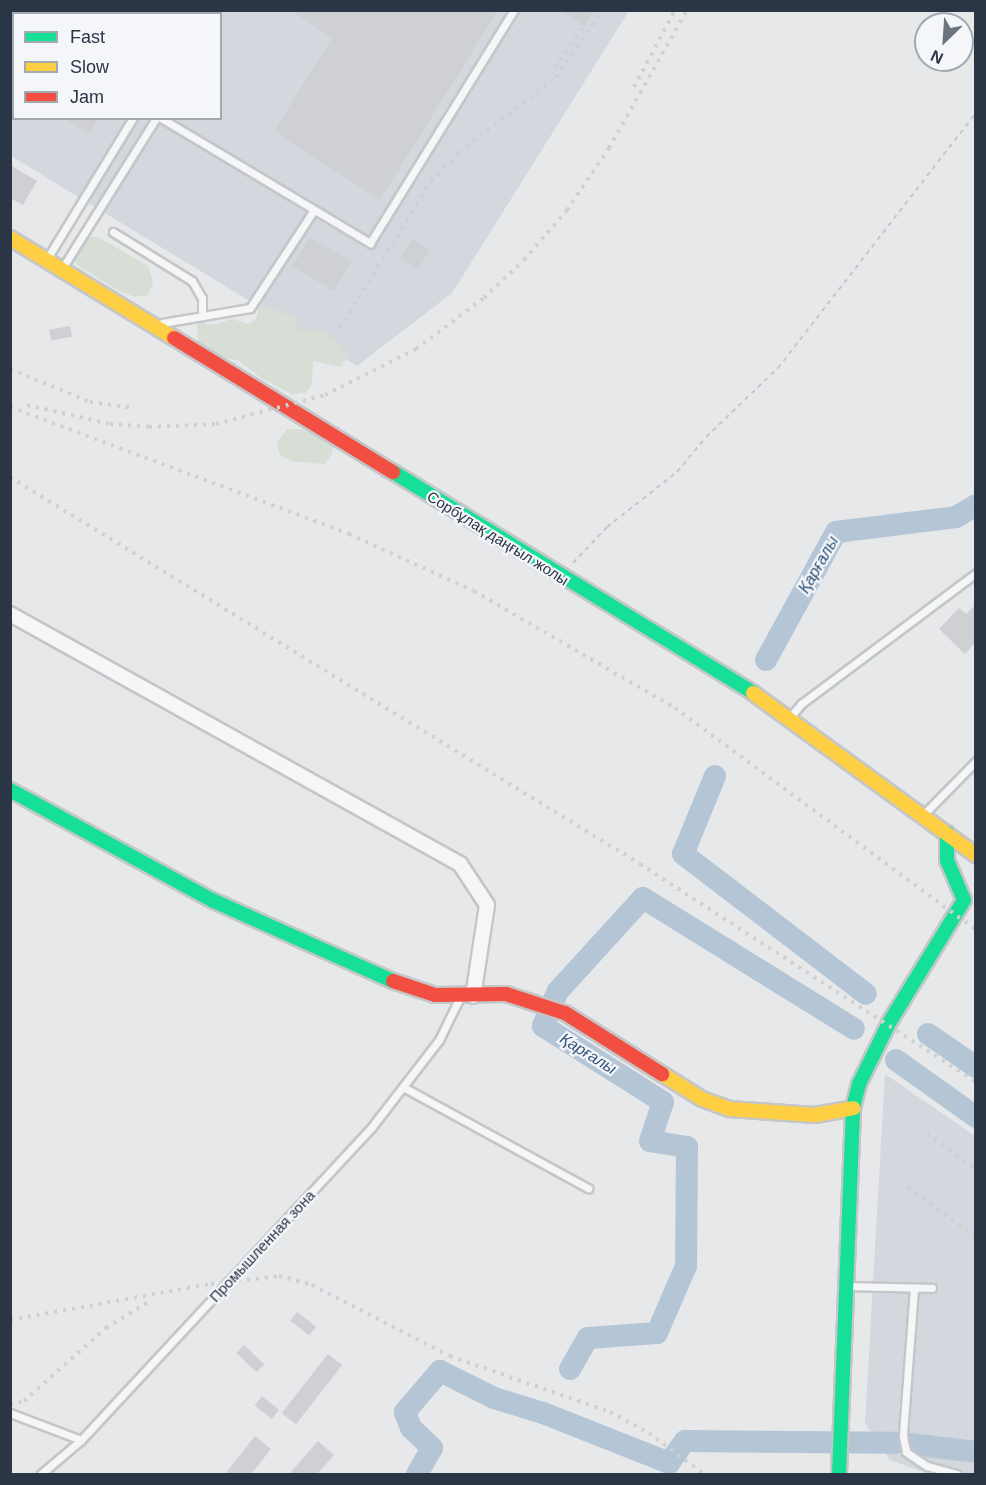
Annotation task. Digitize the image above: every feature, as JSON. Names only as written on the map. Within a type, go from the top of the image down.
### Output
[{"type":"street","name":"Сорбұлақ даңғыл жолы","points":[[10,238],[155,324],[789,718],[975,855]]},
{"type":"street","points":[[10,614],[460,864],[487,905],[466,997]]},
{"type":"street","points":[[10,790],[214,901],[393,981],[435,995],[466,997],[506,994],[534,1000],[565,1013],[702,1099],[729,1109],[772,1115],[815,1115],[853,1108]]},
{"type":"street","points":[[839,1474],[838,1451],[853,1108],[859,1084],[889,1023],[970,901],[947,860],[947,833]]},
{"type":"lane","points":[[164,120],[370,243],[514,10]]},
{"type":"lane","points":[[47,260],[132,120]]},
{"type":"lane","points":[[62,269],[155,120]]},
{"type":"lane","points":[[155,324],[250,308],[257,302],[314,210]]},
{"type":"lane","points":[[113,232],[192,281],[202,298],[202,316]]},
{"type":"lane","points":[[789,718],[801,704],[975,573]]},
{"type":"lane","points":[[923,815],[975,761]]},
{"type":"lane","name":"Промышленная зона","points":[[41,1474],[81,1440],[405,1088],[466,997]]},
{"type":"lane","points":[[405,1088],[588,1188]]},
{"type":"lane","points":[[845,1286],[932,1288]]},
{"type":"lane","points":[[915,1288],[903,1436],[906,1452],[927,1466],[957,1474]]},
{"type":"lane","points":[[10,1413],[81,1440]]},
{"type":"path","points":[[561,577],[607,527],[677,472],[706,437],[778,368],[975,113]]},
{"type":"shaded area","points":[[10,11],[629,11],[452,293],[357,366],[11,156]]},
{"type":"shaded area","points":[[86,237],[98,237],[148,266],[153,282],[148,295],[135,297],[119,291],[77,265],[73,256],[75,243]]},
{"type":"shaded area","points":[[260,303],[295,318],[298,330],[316,329],[333,338],[349,354],[341,367],[313,361],[312,384],[306,393],[292,394],[261,378],[238,360],[224,358],[198,346],[197,321],[213,325],[232,319],[249,324],[256,319]]},
{"type":"shaded area","points":[[287,429],[302,429],[334,445],[332,454],[324,464],[291,461],[280,455],[277,443]]},
{"type":"shaded area","points":[[885,1074],[975,1136],[975,1474],[929,1474],[890,1460],[865,1423]]},
{"type":"building","points":[[291,10],[498,10],[380,200],[274,131],[332,38]]},
{"type":"building","points":[[560,10],[595,10],[585,26]]},
{"type":"building","points":[[67,120],[98,120],[89,134]]},
{"type":"building","points":[[10,165],[37,181],[23,205],[10,198]]},
{"type":"building","points":[[310,237],[351,262],[334,291],[292,266]]},
{"type":"building","points":[[412,239],[430,250],[418,270],[400,259]]},
{"type":"building","points":[[70,326],[72,337],[51,340],[49,330]]},
{"type":"building","points":[[975,605],[975,643],[965,654],[939,629],[959,608],[966,614]]},
{"type":"building","points":[[297,1312],[316,1327],[309,1335],[290,1321]]},
{"type":"building","points":[[244,1345],[264,1364],[257,1372],[236,1353]]},
{"type":"building","points":[[328,1354],[342,1365],[296,1424],[282,1413]]},
{"type":"building","points":[[262,1396],[279,1410],[272,1419],[254,1405]]},
{"type":"building","points":[[255,1436],[271,1449],[251,1474],[225,1474]]},
{"type":"building","points":[[318,1441],[334,1455],[317,1474],[289,1474]]},
{"type":"waterway","name":"Қарғалы","points":[[766,660],[836,532],[956,517],[976,505]]},
{"type":"waterway","name":"Қарғалы","points":[[715,776],[683,854],[866,994]]},
{"type":"waterway","name":"Қарғалы","points":[[570,1369],[588,1338],[657,1333],[686,1266],[687,1147],[650,1141],[663,1102],[543,1026],[558,991],[643,898],[854,1029]]},
{"type":"waterway","name":"Қарғалы","points":[[928,1034],[976,1067]]},
{"type":"waterway","name":"Қарғалы","points":[[896,1060],[976,1117]]},
{"type":"waterway","name":"Қарғалы","points":[[417,1474],[432,1448],[411,1428],[405,1412],[440,1371],[494,1398],[543,1413],[669,1463],[685,1441],[895,1443]]},
{"type":"waterway","name":"Қарғалы","points":[[910,1444],[976,1452]]},
{"type":"railway","points":[[340,328],[431,181],[459,153],[556,77],[603,10]]},
{"type":"railway","points":[[634,87],[675,10]]},
{"type":"railway","points":[[27,405],[110,424],[149,427],[216,424],[325,395],[416,349],[484,298],[524,260],[567,210],[609,148],[687,10]]},
{"type":"railway","points":[[554,67],[586,23]]},
{"type":"railway","points":[[10,369],[90,402],[135,408]]},
{"type":"railway","points":[[10,407],[349,534],[474,591],[675,708],[976,930]]},
{"type":"railway","points":[[10,477],[640,864],[976,1082]]},
{"type":"railway","points":[[927,1133],[976,1169]]},
{"type":"railway","points":[[908,1187],[976,1238]]},
{"type":"railway","points":[[10,1320],[211,1284],[279,1276],[312,1285],[450,1356],[610,1412],[649,1433],[704,1474]]},
{"type":"railway","points":[[10,1405],[24,1401],[106,1328],[150,1301]]},
{"type":"traffic: fast","points":[[393,472],[753,693]]},
{"type":"traffic: fast","points":[[10,790],[214,901],[393,981]]},
{"type":"traffic: fast","points":[[839,1474],[853,1108],[859,1084],[889,1023],[964,900],[947,860],[947,833]]},
{"type":"traffic: slow","points":[[10,238],[174,338]]},
{"type":"traffic: slow","points":[[753,693],[976,855]]},
{"type":"traffic: slow","points":[[662,1074],[702,1099],[729,1109],[815,1115],[853,1108]]},
{"type":"traffic: jam","points":[[174,338],[393,472]]},
{"type":"traffic: jam","points":[[393,981],[435,995],[506,994],[565,1013],[662,1074]]}]
